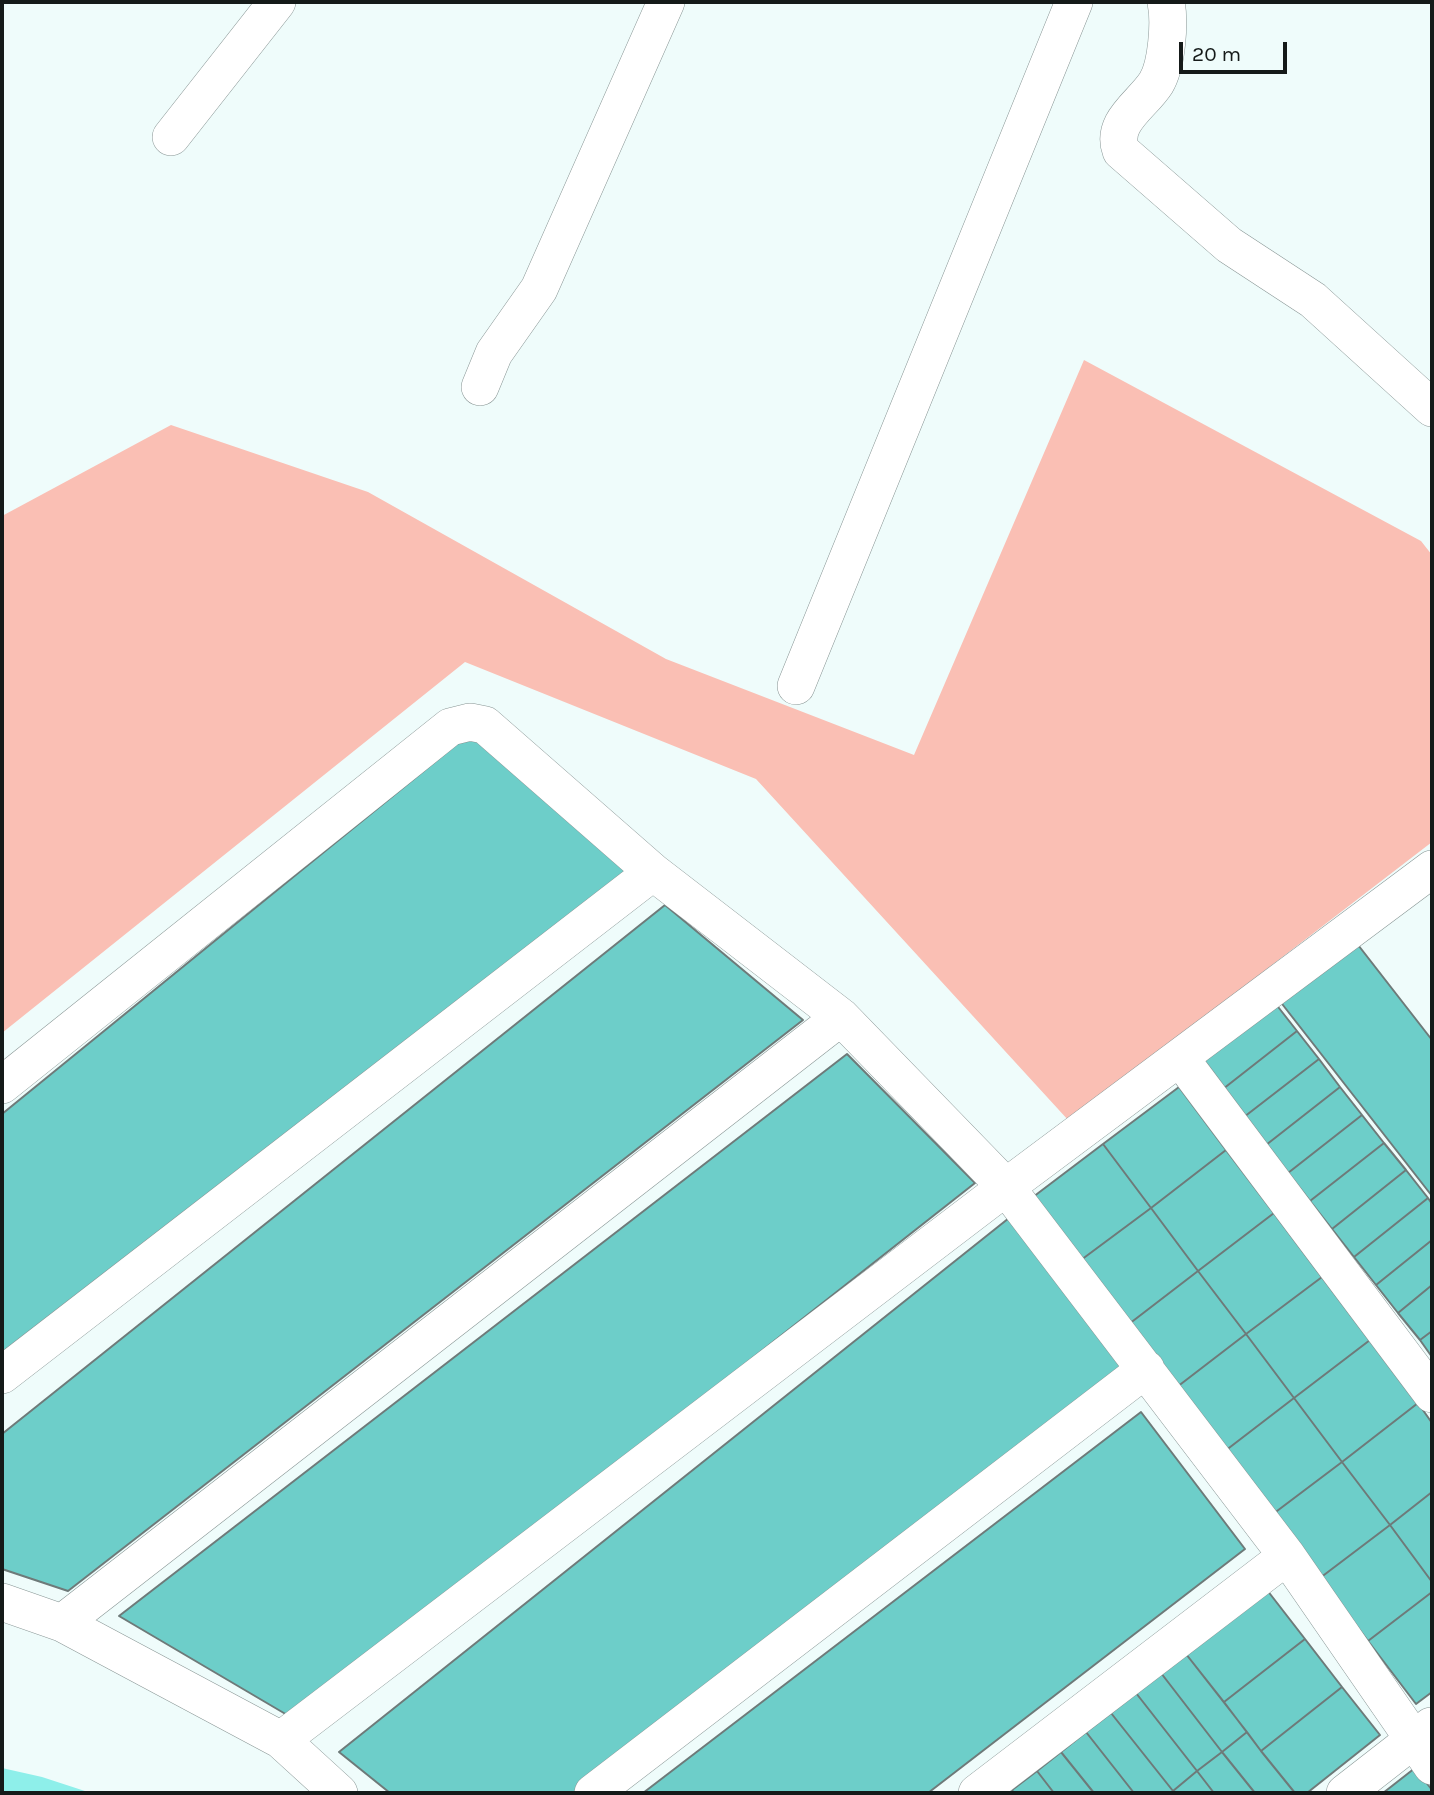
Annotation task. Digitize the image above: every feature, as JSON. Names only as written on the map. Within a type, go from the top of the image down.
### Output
[{"type":"street","points":[[171,137],[277,2]]},
{"type":"street","points":[[480,387],[494,353],[539,289],[666,2]]},
{"type":"street","points":[[796,686],[1074,2]]},
{"type":"street","points":[[1167,2],[1166,51],[1157,81],[1118,130],[1117,141],[1121,151],[1229,245],[1313,300],[1432,408]]},
{"type":"street","points":[[2,1085],[450,727],[470,722],[485,725],[653,872],[841,1017],[1006,1186],[1426,1744],[1345,1793]]},
{"type":"street","points":[[281,1740],[1006,1186],[1432,869]]},
{"type":"street","points":[[2,1375],[653,872]]},
{"type":"street","points":[[62,1623],[841,1017]]},
{"type":"street","points":[[1180,1058],[1432,1394]]},
{"type":"street","points":[[593,1793],[1146,1369]]},
{"type":"street","points":[[977,1793],[1287,1556]]},
{"type":"street","points":[[2,1602],[62,1623],[281,1740],[339,1793]]},
{"type":"shaded area","points":[[1084,360],[1421,541],[1432,555],[1432,842],[1069,1121],[756,779],[465,662],[2,1033],[2,516],[171,425],[368,492],[666,659],[914,755]]},
{"type":"water","points":[[2,1768],[42,1777],[91,1793],[2,1793]]},
{"type":"building","points":[[469,734],[637,874],[2,1359],[2,1114]]},
{"type":"building","points":[[665,905],[803,1020],[68,1591],[2,1569],[2,1434]]},
{"type":"building","points":[[1355,941],[1432,1040],[1432,1196],[1279,1000]]},
{"type":"building","points":[[1275,1003],[1297,1031],[1223,1089],[1201,1061]]},
{"type":"building","points":[[1297,1031],[1319,1059],[1244,1117],[1223,1089]]},
{"type":"building","points":[[847,1054],[975,1183],[294,1719],[119,1616]]},
{"type":"building","points":[[1319,1059],[1340,1087],[1266,1145],[1244,1117]]},
{"type":"building","points":[[1179,1087],[1226,1150],[1151,1208],[1103,1144]]},
{"type":"building","points":[[1340,1087],[1362,1115],[1288,1173],[1266,1145]]},
{"type":"building","points":[[1362,1115],[1384,1143],[1310,1201],[1288,1173]]},
{"type":"building","points":[[1384,1143],[1406,1170],[1332,1229],[1310,1201]]},
{"type":"building","points":[[1103,1144],[1151,1208],[1081,1260],[1033,1197]]},
{"type":"building","points":[[1226,1150],[1274,1213],[1198,1271],[1151,1208]]},
{"type":"building","points":[[1406,1170],[1428,1198],[1354,1257],[1332,1229]]},
{"type":"building","points":[[1428,1198],[1432,1204],[1432,1240],[1376,1285],[1354,1257]]},
{"type":"building","points":[[1151,1208],[1198,1271],[1129,1324],[1081,1260]]},
{"type":"building","points":[[1274,1213],[1322,1277],[1246,1334],[1198,1271]]},
{"type":"building","points":[[1009,1218],[1126,1367],[578,1793],[390,1793],[339,1752]]},
{"type":"building","points":[[1432,1240],[1432,1285],[1398,1313],[1376,1285]]},
{"type":"building","points":[[1198,1271],[1246,1334],[1177,1387],[1129,1324]]},
{"type":"building","points":[[1322,1277],[1370,1340],[1294,1398],[1246,1334]]},
{"type":"building","points":[[1432,1285],[1432,1331],[1420,1340],[1398,1313]]},
{"type":"building","points":[[1432,1331],[1432,1357],[1420,1340]]},
{"type":"building","points":[[1246,1334],[1294,1398],[1225,1451],[1177,1387]]},
{"type":"building","points":[[1370,1340],[1418,1403],[1342,1462],[1294,1398]]},
{"type":"building","points":[[1294,1398],[1342,1462],[1273,1514],[1225,1451]]},
{"type":"building","points":[[1418,1403],[1432,1423],[1432,1492],[1390,1525],[1342,1462]]},
{"type":"building","points":[[1141,1412],[1245,1549],[928,1793],[643,1793]]},
{"type":"building","points":[[1342,1462],[1390,1525],[1320,1578],[1273,1514]]},
{"type":"building","points":[[1432,1492],[1432,1582],[1390,1525]]},
{"type":"building","points":[[1390,1525],[1432,1582],[1432,1592],[1368,1641],[1320,1578]]},
{"type":"building","points":[[1267,1590],[1305,1639],[1224,1702],[1186,1654]]},
{"type":"building","points":[[1432,1592],[1432,1692],[1416,1704],[1368,1641]]},
{"type":"building","points":[[1305,1639],[1342,1687],[1261,1751],[1224,1702]]},
{"type":"building","points":[[1186,1654],[1247,1732],[1222,1752],[1161,1673]]},
{"type":"building","points":[[1161,1673],[1222,1752],[1197,1771],[1136,1693]]},
{"type":"building","points":[[1342,1687],[1380,1735],[1307,1793],[1295,1793],[1261,1751]]},
{"type":"building","points":[[1136,1693],[1197,1771],[1173,1791],[1111,1713]]},
{"type":"building","points":[[1111,1713],[1173,1791],[1134,1793],[1086,1732]]},
{"type":"building","points":[[1086,1732],[1134,1793],[1094,1793],[1061,1752]]},
{"type":"building","points":[[1247,1732],[1295,1793],[1255,1793],[1222,1752]]},
{"type":"building","points":[[1061,1752],[1094,1793],[1054,1793],[1037,1771]]},
{"type":"building","points":[[1222,1752],[1255,1793],[1214,1793],[1197,1771]]},
{"type":"building","points":[[1415,1768],[1432,1793],[1383,1793]]},
{"type":"building","points":[[1037,1771],[1054,1793],[1014,1793],[1012,1790]]},
{"type":"building","points":[[1197,1771],[1214,1793],[1174,1793],[1173,1791]]}]
